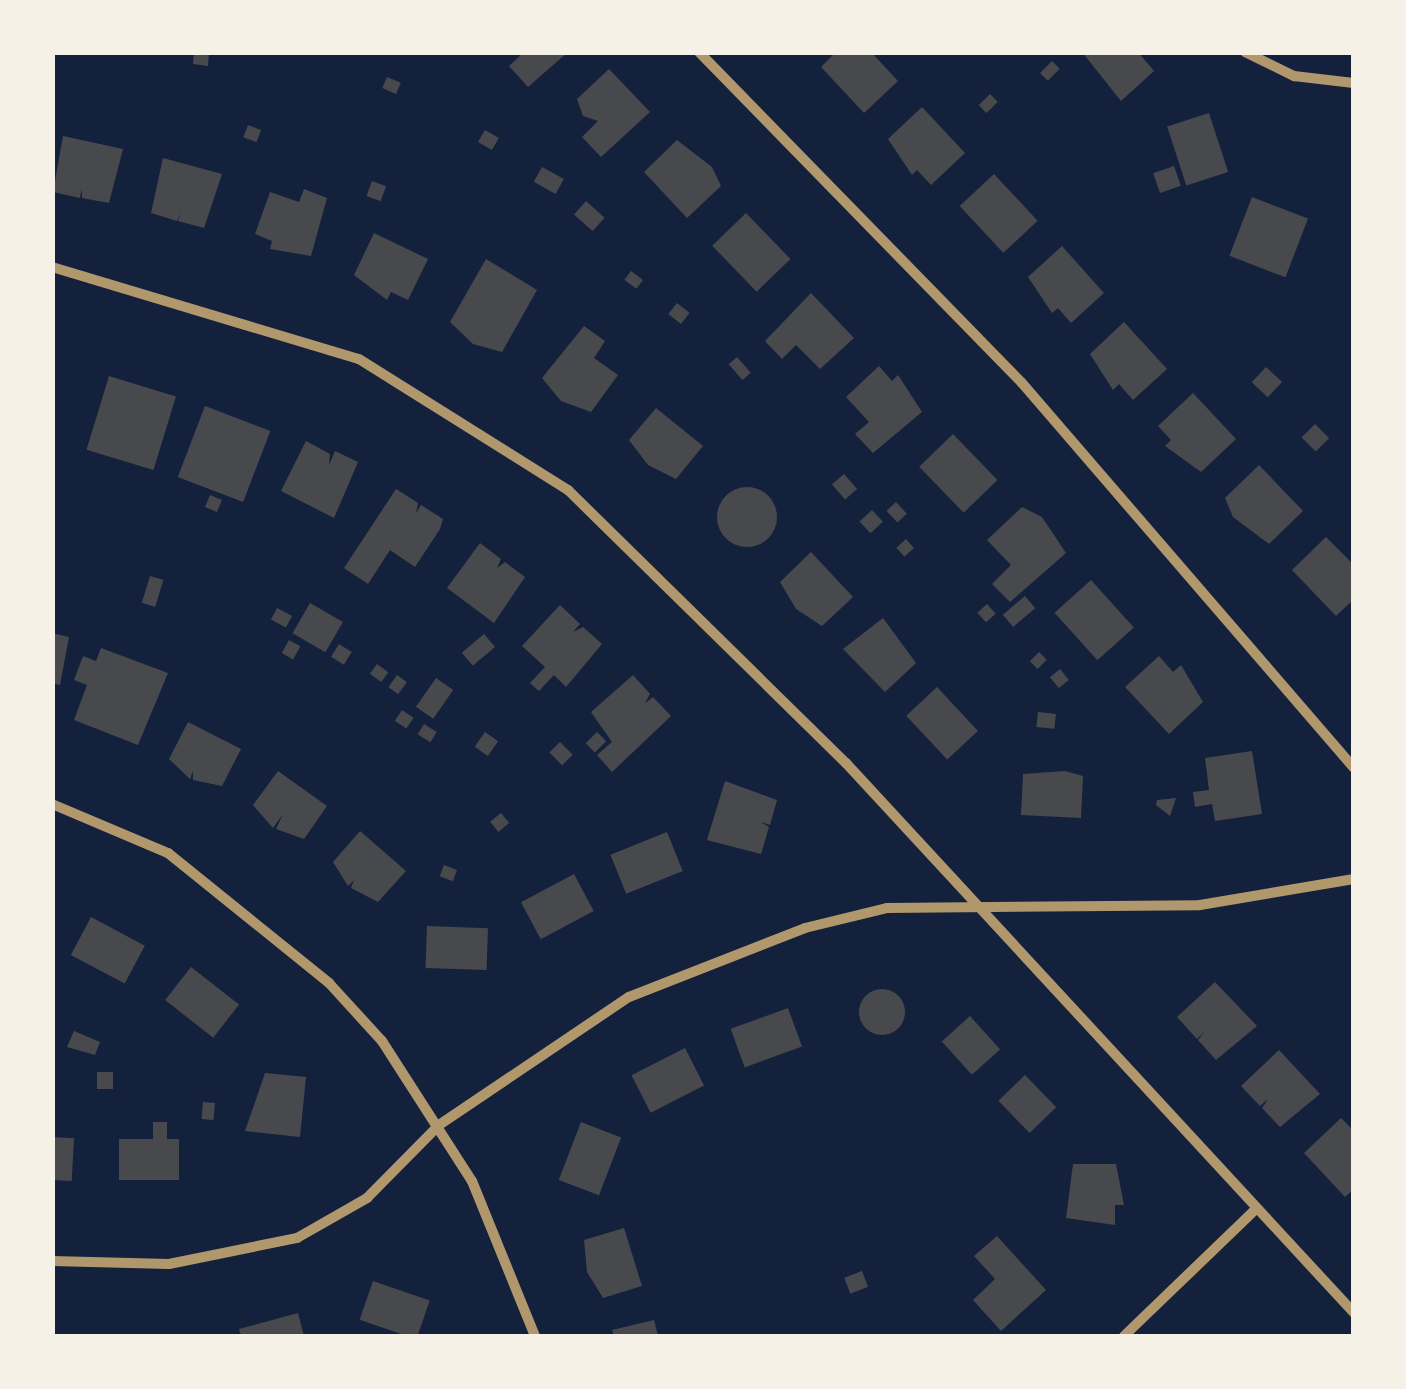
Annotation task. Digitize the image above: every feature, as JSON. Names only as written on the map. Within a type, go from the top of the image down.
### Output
[{"type":"street","points":[[700,52],[1022,383],[1354,768]]},
{"type":"street","points":[[1244,52],[1294,76],[1354,83]]},
{"type":"street","points":[[52,267],[359,359],[525,458],[648,560],[1354,1314]]},
{"type":"street","points":[[52,804],[168,853],[287,943],[382,1041],[439,1125],[496,1232],[535,1336]]},
{"type":"street","points":[[52,1261],[169,1264],[298,1238],[367,1198],[439,1125],[629,998],[701,964],[887,908],[973,903],[1200,905],[1354,879]]},
{"type":"street","points":[[1124,1336],[1254,1211]]},
{"type":"building","points":[[194,52],[209,52],[208,66],[193,64]]},
{"type":"building","points":[[524,52],[568,52],[528,87],[509,66]]},
{"type":"building","points":[[836,52],[871,52],[898,81],[864,113],[821,67]]},
{"type":"building","points":[[1082,52],[1138,52],[1154,71],[1121,101]]},
{"type":"building","points":[[1052,61],[1060,69],[1048,81],[1040,73]]},
{"type":"building","points":[[609,69],[650,112],[601,157],[582,137],[598,121],[583,116],[577,99]]},
{"type":"building","points":[[387,77],[401,83],[396,94],[382,88]]},
{"type":"building","points":[[990,94],[998,102],[986,113],[979,105]]},
{"type":"building","points":[[922,107],[965,153],[931,185],[917,170],[912,175],[888,139]]},
{"type":"building","points":[[1209,113],[1228,172],[1186,186],[1167,127]]},
{"type":"building","points":[[248,125],[261,130],[256,142],[243,137]]},
{"type":"building","points":[[485,130],[499,138],[492,150],[478,142]]},
{"type":"building","points":[[63,136],[123,149],[109,203],[82,198],[82,188],[80,198],[53,192]]},
{"type":"building","points":[[677,140],[712,167],[721,186],[687,218],[644,172]]},
{"type":"building","points":[[163,158],[222,174],[204,228],[178,221],[181,213],[177,221],[151,213]]},
{"type":"building","points":[[1174,166],[1181,186],[1160,193],[1153,173]]},
{"type":"building","points":[[542,167],[564,179],[556,194],[534,182]]},
{"type":"building","points":[[994,174],[1038,221],[1003,253],[960,206]]},
{"type":"building","points":[[372,181],[386,186],[381,201],[367,196]]},
{"type":"building","points":[[304,189],[327,198],[311,256],[270,249],[272,241],[255,234],[270,192],[299,202]]},
{"type":"building","points":[[1252,197],[1308,219],[1285,277],[1229,256]]},
{"type":"building","points":[[586,201],[605,218],[593,231],[574,214]]},
{"type":"building","points":[[746,213],[790,259],[757,292],[712,246]]},
{"type":"building","points":[[374,233],[428,259],[408,300],[391,292],[387,300],[354,275]]},
{"type":"building","points":[[1062,246],[1104,293],[1071,323],[1058,308],[1052,313],[1028,277]]},
{"type":"building","points":[[486,259],[537,290],[502,352],[473,344],[450,322]]},
{"type":"building","points":[[631,271],[643,280],[636,289],[624,280]]},
{"type":"building","points":[[811,293],[854,338],[820,369],[796,345],[782,359],[765,341]]},
{"type":"building","points":[[677,303],[690,313],[681,324],[668,314]]},
{"type":"building","points":[[1124,322],[1167,369],[1133,400],[1119,384],[1113,390],[1090,354]]},
{"type":"building","points":[[584,326],[605,341],[594,358],[618,375],[591,412],[561,401],[542,378]]},
{"type":"building","points":[[737,357],[751,373],[742,380],[729,364]]},
{"type":"building","points":[[879,366],[892,381],[898,375],[922,412],[873,453],[855,434],[869,422],[846,397]]},
{"type":"building","points":[[1266,367],[1282,382],[1268,397],[1252,382]]},
{"type":"building","points":[[109,376],[176,396],[153,470],[86,450]]},
{"type":"building","points":[[1193,393],[1236,439],[1201,472],[1165,446],[1171,440],[1158,426]]},
{"type":"building","points":[[205,406],[270,431],[243,502],[178,477]]},
{"type":"building","points":[[656,408],[703,446],[676,479],[648,465],[629,440]]},
{"type":"building","points":[[1315,424],[1329,438],[1316,452],[1302,437]]},
{"type":"building","points":[[953,434],[997,480],[964,513],[919,467]]},
{"type":"building","points":[[306,441],[330,454],[329,465],[335,451],[358,462],[334,518],[281,491]]},
{"type":"building","points":[[1259,465],[1303,511],[1269,544],[1233,517],[1225,498]]},
{"type":"building","points":[[844,474],[857,489],[845,500],[832,484]]},
{"type":"building","points":[[747,487],[768,496],[777,517],[768,538],[747,547],[726,538],[717,517],[726,496]]},
{"type":"building","points":[[396,489],[418,503],[416,513],[421,505],[443,519],[415,567],[390,550],[368,584],[344,568]]},
{"type":"building","points":[[210,495],[222,500],[217,512],[205,507]]},
{"type":"building","points":[[896,502],[907,514],[897,523],[886,511]]},
{"type":"building","points":[[1022,507],[1042,517],[1066,553],[1010,602],[992,584],[1011,565],[987,540]]},
{"type":"building","points":[[872,510],[883,522],[870,533],[860,522]]},
{"type":"building","points":[[1326,537],[1354,565],[1354,599],[1336,616],[1292,570]]},
{"type":"building","points":[[906,539],[914,548],[904,557],[896,548]]},
{"type":"building","points":[[480,543],[501,559],[497,568],[505,562],[525,577],[494,623],[447,588]]},
{"type":"building","points":[[811,552],[853,597],[822,626],[796,609],[780,582]]},
{"type":"building","points":[[150,576],[163,580],[155,607],[142,603]]},
{"type":"building","points":[[1091,580],[1134,628],[1097,660],[1055,613]]},
{"type":"building","points":[[1025,596],[1035,608],[1013,627],[1003,615]]},
{"type":"building","points":[[310,603],[343,622],[325,652],[292,633]]},
{"type":"building","points":[[987,604],[996,614],[986,622],[977,613]]},
{"type":"building","points":[[560,605],[580,624],[573,632],[583,627],[602,644],[566,687],[554,675],[539,691],[530,683],[545,667],[522,646]]},
{"type":"building","points":[[277,608],[292,616],[286,627],[271,619]]},
{"type":"building","points":[[883,618],[916,663],[885,692],[843,649]]},
{"type":"building","points":[[52,633],[69,637],[60,685],[52,683]]},
{"type":"building","points":[[484,634],[495,647],[473,666],[462,653]]},
{"type":"building","points":[[289,640],[300,646],[293,659],[282,653]]},
{"type":"building","points":[[339,644],[352,652],[344,665],[331,657]]},
{"type":"building","points":[[101,648],[168,673],[138,745],[74,720],[87,685],[74,680],[83,656],[96,661]]},
{"type":"building","points":[[1039,652],[1047,660],[1038,669],[1030,661]]},
{"type":"building","points":[[1159,656],[1173,672],[1181,665],[1203,702],[1169,734],[1125,687]]},
{"type":"building","points":[[377,664],[388,672],[381,682],[370,674]]},
{"type":"building","points":[[1060,669],[1069,680],[1059,688],[1050,677]]},
{"type":"building","points":[[397,675],[407,682],[398,694],[388,687]]},
{"type":"building","points":[[633,675],[650,694],[645,703],[653,697],[671,716],[612,772],[597,755],[612,742],[591,712]]},
{"type":"building","points":[[436,678],[453,690],[433,719],[416,707]]},
{"type":"building","points":[[937,687],[978,731],[947,760],[906,716]]},
{"type":"building","points":[[402,710],[414,718],[406,729],[395,721]]},
{"type":"building","points":[[1038,712],[1056,714],[1054,729],[1036,727]]},
{"type":"building","points":[[188,722],[241,749],[222,786],[193,780],[193,771],[190,779],[169,759]]},
{"type":"building","points":[[424,724],[437,732],[430,742],[418,734]]},
{"type":"building","points":[[485,732],[498,741],[488,756],[475,747]]},
{"type":"building","points":[[597,732],[606,741],[595,753],[586,743]]},
{"type":"building","points":[[560,742],[573,755],[562,765],[549,753]]},
{"type":"building","points":[[1252,751],[1262,814],[1215,821],[1212,804],[1195,807],[1193,792],[1209,790],[1205,758]]},
{"type":"building","points":[[278,771],[327,806],[304,839],[276,829],[283,814],[273,828],[253,805]]},
{"type":"building","points":[[1065,771],[1083,776],[1081,818],[1021,815],[1023,774]]},
{"type":"building","points":[[725,781],[777,800],[770,825],[761,822],[769,827],[761,854],[707,840]]},
{"type":"building","points":[[1176,798],[1170,816],[1156,805],[1157,800]]},
{"type":"building","points":[[501,813],[509,823],[498,832],[490,822]]},
{"type":"building","points":[[360,831],[406,871],[378,902],[351,888],[354,880],[348,886],[333,862]]},
{"type":"building","points":[[667,832],[683,871],[626,894],[610,855]]},
{"type":"building","points":[[444,865],[457,870],[453,881],[440,876]]},
{"type":"building","points":[[574,874],[594,911],[541,939],[521,902]]},
{"type":"building","points":[[91,917],[145,946],[125,984],[71,955]]},
{"type":"building","points":[[427,926],[488,928],[486,970],[426,968]]},
{"type":"building","points":[[191,967],[239,1005],[213,1038],[165,1000]]},
{"type":"building","points":[[1215,982],[1257,1026],[1216,1060],[1198,1040],[1205,1031],[1197,1039],[1177,1017]]},
{"type":"building","points":[[882,989],[898,996],[905,1012],[898,1028],[882,1035],[866,1028],[859,1012],[866,996]]},
{"type":"building","points":[[788,1008],[802,1047],[745,1067],[731,1029]]},
{"type":"building","points":[[970,1016],[1000,1049],[972,1075],[942,1041]]},
{"type":"building","points":[[74,1031],[100,1042],[95,1055],[67,1047]]},
{"type":"building","points":[[685,1048],[704,1085],[651,1113],[632,1075]]},
{"type":"building","points":[[1279,1050],[1320,1094],[1280,1127],[1262,1108],[1268,1099],[1260,1106],[1241,1086]]},
{"type":"building","points":[[97,1072],[113,1072],[113,1089],[97,1089]]},
{"type":"building","points":[[265,1073],[306,1077],[300,1137],[245,1131]]},
{"type":"building","points":[[1025,1075],[1056,1107],[1030,1133],[998,1101]]},
{"type":"building","points":[[203,1102],[215,1103],[213,1120],[202,1119]]},
{"type":"building","points":[[1341,1118],[1354,1131],[1354,1189],[1345,1197],[1304,1153]]},
{"type":"building","points":[[153,1122],[167,1122],[167,1139],[179,1139],[179,1180],[119,1180],[119,1139],[153,1139]]},
{"type":"building","points":[[581,1122],[621,1137],[599,1195],[559,1180]]},
{"type":"building","points":[[52,1137],[74,1138],[72,1181],[52,1180]]},
{"type":"building","points":[[1073,1164],[1116,1164],[1124,1205],[1115,1205],[1115,1225],[1066,1218]]},
{"type":"building","points":[[624,1228],[642,1286],[603,1298],[587,1272],[584,1240]]},
{"type":"building","points":[[997,1236],[1046,1290],[1001,1331],[973,1300],[995,1279],[974,1256]]},
{"type":"building","points":[[862,1271],[868,1287],[850,1294],[844,1278]]},
{"type":"building","points":[[373,1281],[430,1301],[418,1336],[360,1320]]},
{"type":"building","points":[[298,1313],[304,1336],[241,1336],[239,1329]]},
{"type":"building","points":[[654,1320],[658,1336],[614,1336],[612,1330]]}]
